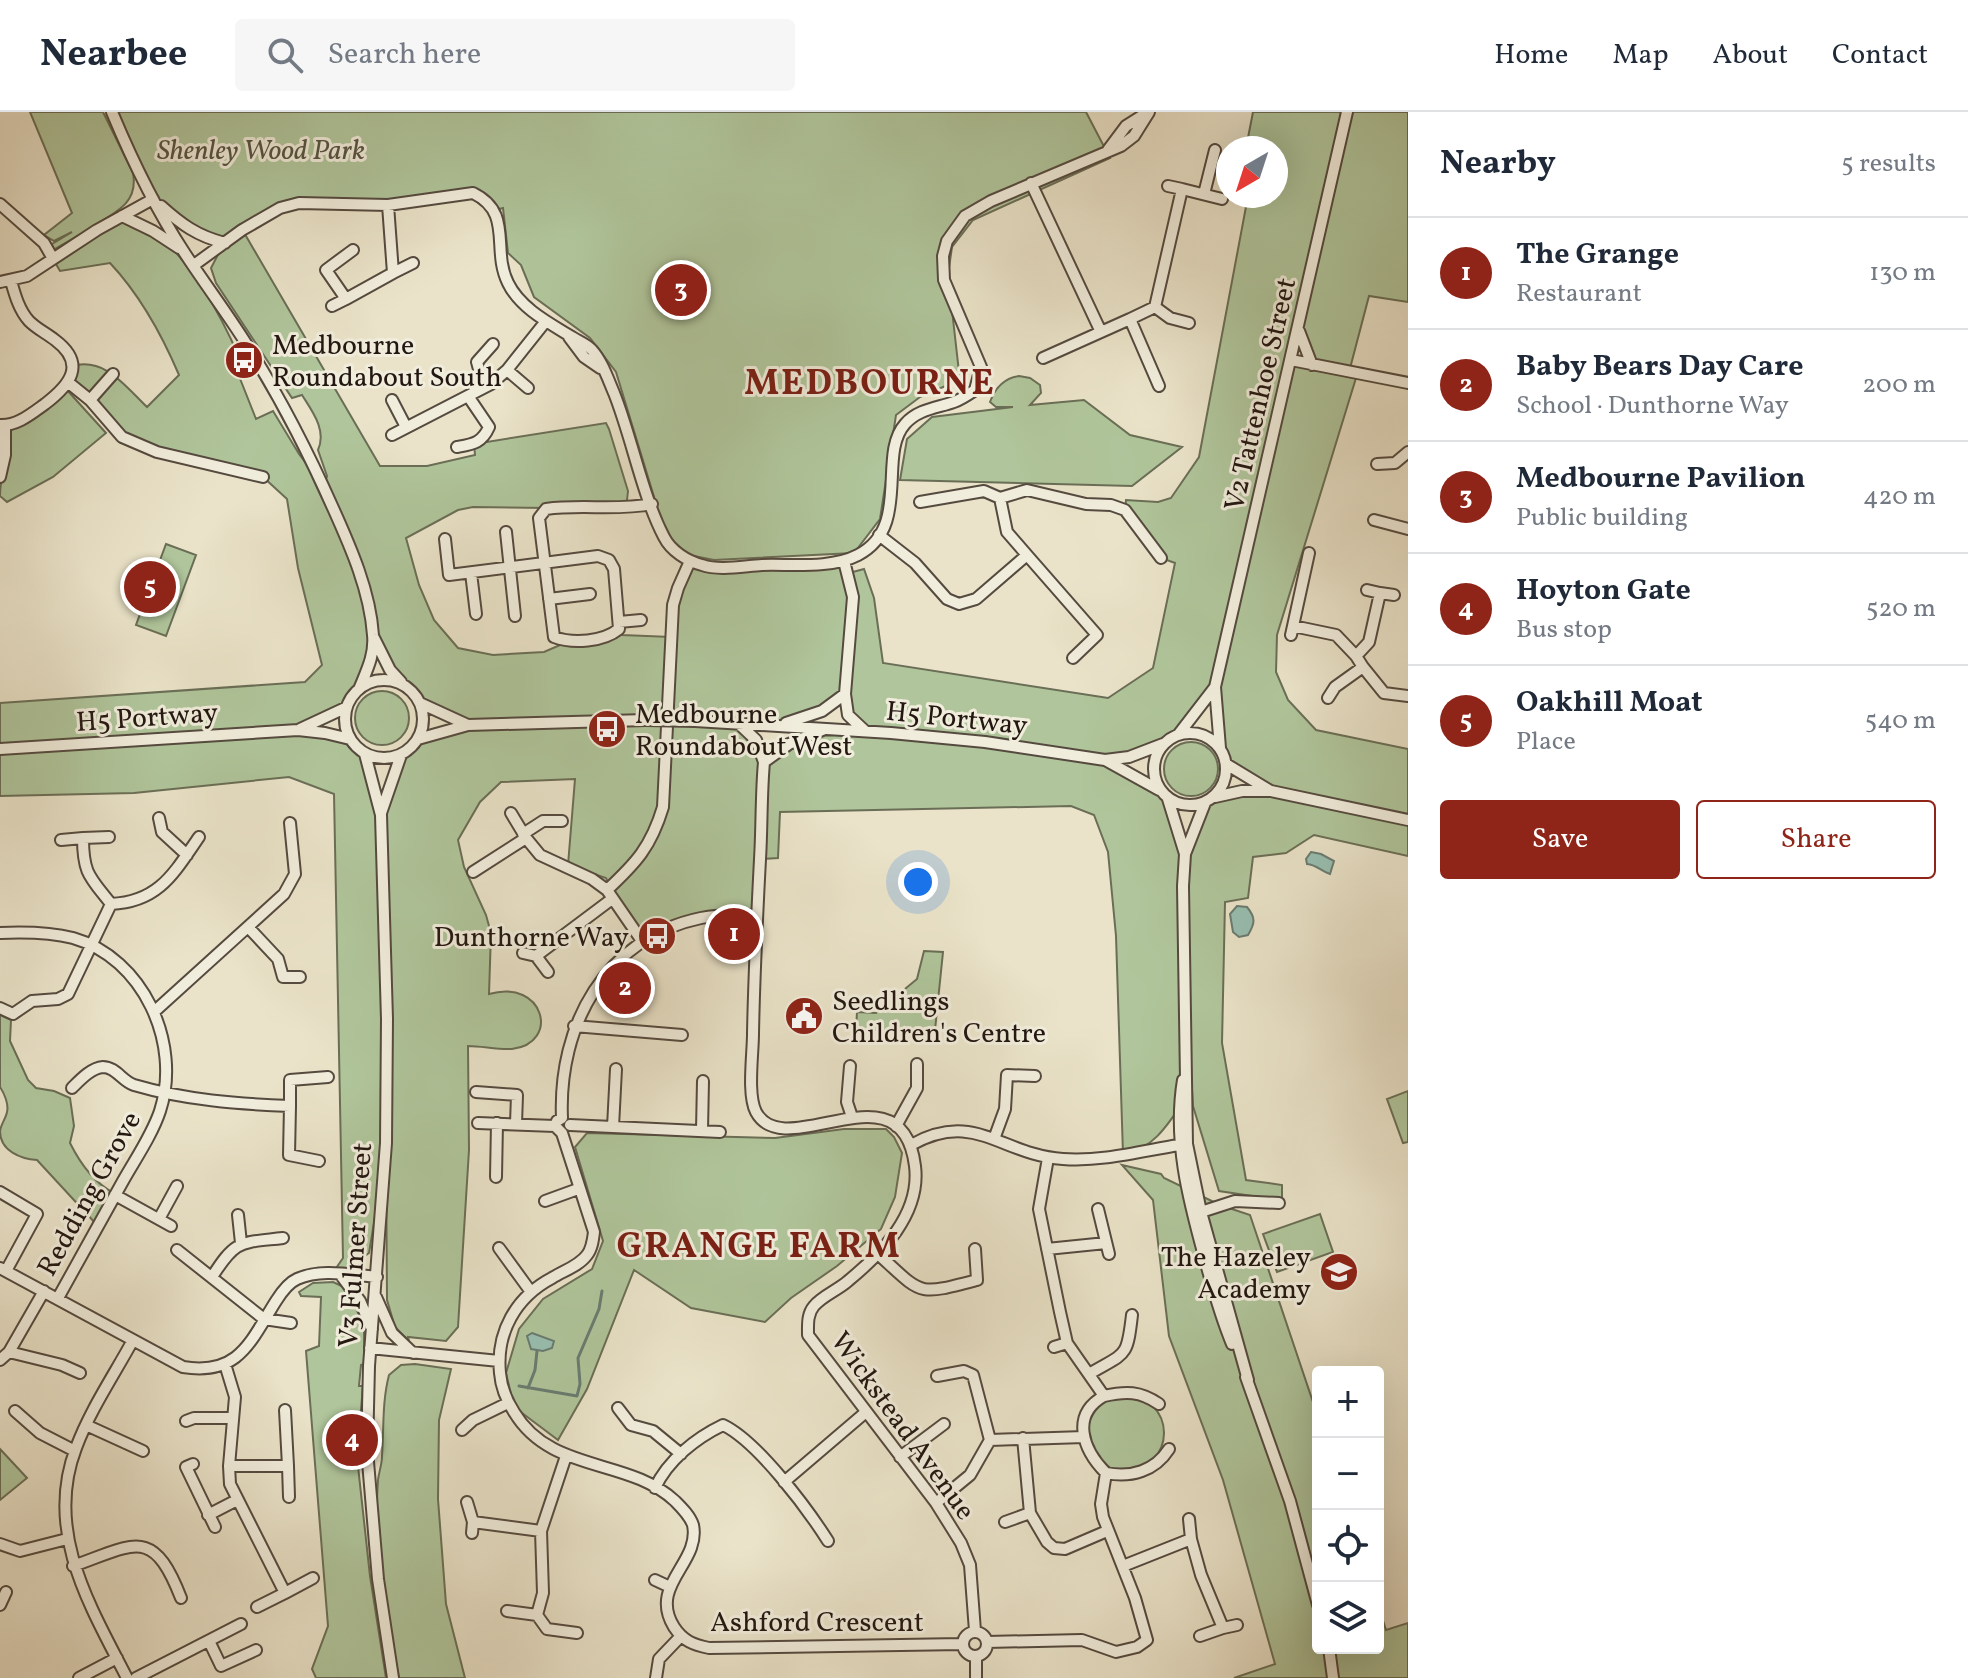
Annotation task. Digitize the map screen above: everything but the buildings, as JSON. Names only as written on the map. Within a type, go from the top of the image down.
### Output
[{"type":"street","points":[[112,112],[153,199],[293,424],[344,534],[360,576],[374,636],[390,670],[420,703],[423,715],[418,739],[401,755],[389,758],[365,754],[350,739],[346,730],[345,708],[360,687],[372,658],[374,636]]},
{"type":"street","points":[[194,265],[269,214],[299,203],[388,205],[473,193],[485,199],[495,210],[500,227],[500,262],[508,283],[521,302],[591,348],[605,371],[664,539],[678,553],[707,567],[844,561],[867,550],[879,535],[890,510],[895,441],[905,424],[924,410],[956,401],[975,390],[981,367],[944,280],[943,256],[947,241],[965,216],[1031,183],[1121,146],[1134,136],[1148,112]]},
{"type":"street","name":"V2 Tattenhoe Street","points":[[1220,748],[1215,687],[1347,112]]},
{"type":"street","points":[[1204,194],[1215,150]]},
{"type":"street","points":[[1031,183],[1101,332]]},
{"type":"street","points":[[1168,186],[1216,197]]},
{"type":"street","points":[[1155,307],[1182,189]]},
{"type":"street","points":[[0,477],[5,455],[2,425],[25,419],[69,383],[72,366],[66,350],[29,321],[6,281],[27,276],[52,257],[153,199]]},
{"type":"street","points":[[153,199],[186,228],[204,238],[225,243]]},
{"type":"street","points":[[0,204],[44,243],[52,257]]},
{"type":"street","points":[[388,205],[393,273]]},
{"type":"street","points":[[122,216],[153,231],[184,252]]},
{"type":"street","points":[[346,299],[321,273],[353,250]]},
{"type":"street","points":[[332,306],[413,263]]},
{"type":"street","points":[[1043,358],[1155,307]]},
{"type":"street","points":[[1155,307],[1170,318],[1189,323]]},
{"type":"street","points":[[1130,319],[1159,386]]},
{"type":"street","points":[[392,435],[491,384],[507,370],[546,321]]},
{"type":"street","points":[[1298,330],[1312,365]]},
{"type":"street","points":[[491,384],[480,373],[477,362],[493,344]]},
{"type":"street","points":[[1291,360],[1408,383]]},
{"type":"street","points":[[507,370],[528,388]]},
{"type":"street","points":[[90,400],[113,374]]},
{"type":"street","points":[[69,383],[90,400],[122,437],[157,452],[263,477]]},
{"type":"street","points":[[457,447],[474,444],[484,438],[489,427],[468,396]]},
{"type":"street","points":[[392,400],[406,427]]},
{"type":"street","points":[[1377,464],[1395,463],[1408,452]]},
{"type":"street","points":[[920,502],[984,491],[1000,498],[1027,490],[1086,504],[1111,505],[1125,510],[1161,558]]},
{"type":"street","points":[[1000,498],[1007,532],[1097,635],[1073,658]]},
{"type":"street","points":[[445,539],[449,575],[544,564],[598,556],[609,560],[614,569],[619,622],[619,629],[612,635],[567,642],[554,637],[544,564],[539,518],[546,509],[566,506],[626,509],[652,504]]},
{"type":"street","points":[[1374,520],[1408,529]]},
{"type":"street","points":[[506,532],[515,616]]},
{"type":"street","points":[[879,535],[915,563],[947,599],[959,604],[976,599],[1027,555]]},
{"type":"street","points":[[1309,553],[1292,631],[1336,635],[1384,693],[1408,696]]},
{"type":"street","points":[[536,956],[610,895],[643,854],[656,832],[663,807],[673,605],[690,561]]},
{"type":"street","points":[[844,561],[853,597],[845,694],[848,715],[865,731]]},
{"type":"street","points":[[471,573],[476,614]]},
{"type":"street","points":[[1367,590],[1394,595]]},
{"type":"street","points":[[1356,656],[1369,642],[1380,593]]},
{"type":"street","points":[[549,599],[590,594]]},
{"type":"street","points":[[619,622],[641,620]]},
{"type":"street","points":[[1328,698],[1335,687],[1363,667]]},
{"type":"street","points":[[360,687],[381,679],[403,684]]},
{"type":"street","name":"V2 Tattenhoe Street","points":[[1178,735],[1215,687]]},
{"type":"street","points":[[781,725],[822,711],[845,694]]},
{"type":"street","name":"H5 Portway","points":[[420,703],[468,725]]},
{"type":"street","name":"H5 Portway","points":[[298,730],[345,708]]},
{"type":"street","name":"H5 Portway","points":[[418,739],[468,725],[646,720],[891,733],[985,742],[1105,760],[1129,757],[1163,744]]},
{"type":"street","points":[[738,723],[756,740],[764,762],[756,915],[752,1094],[756,1113],[768,1124],[787,1128],[818,1126],[852,1117],[879,1117],[896,1126],[911,1145],[948,1130],[970,1131],[1048,1158],[1076,1159],[1179,1145]]},
{"type":"street","points":[[764,762],[789,744],[827,728]]},
{"type":"street","name":"H5 Portway","points":[[0,749],[298,730],[350,739]]},
{"type":"street","points":[[1185,854],[1210,800],[1226,776],[1226,764],[1220,748],[1201,734],[1178,735],[1163,744],[1156,754],[1154,778],[1159,790],[1168,799],[1186,806],[1210,800],[1242,791],[1274,792],[1408,820]]},
{"type":"street","name":"V3 Fulmer Street","points":[[365,754],[381,815],[383,846],[386,1128],[370,1348],[367,1450],[373,1535],[393,1678]]},
{"type":"street","name":"V3 Fulmer Street","points":[[381,815],[401,755]]},
{"type":"street","name":"H5 Portway","points":[[1105,760],[1159,790]]},
{"type":"street","points":[[1226,764],[1274,792]]},
{"type":"street","points":[[1168,799],[1185,854],[1187,1144],[1201,1212],[1248,1380],[1290,1501],[1312,1583]]},
{"type":"street","points":[[511,813],[540,855],[592,879],[610,895],[642,941]]},
{"type":"street","points":[[159,818],[162,832],[187,855]]},
{"type":"street","points":[[473,872],[543,821],[562,821]]},
{"type":"street","points":[[155,1011],[284,894],[295,874],[290,823]]},
{"type":"street","points":[[61,840],[109,837]]},
{"type":"street","points":[[111,904],[154,894],[199,837]]},
{"type":"street","points":[[83,838],[83,864],[87,875],[111,904]]},
{"type":"street","points":[[0,1008],[13,1014],[32,1001],[58,999],[68,994],[111,904]]},
{"type":"street","points":[[655,1580],[670,1587],[688,1552],[693,1525],[685,1510],[669,1496],[634,1478],[566,1456],[541,1444],[521,1424],[508,1403],[500,1376],[502,1338],[510,1317],[531,1292],[588,1255],[594,1232],[578,1189],[562,1126],[562,1076],[574,1026],[595,988],[642,941],[700,918],[756,915]]},
{"type":"street","points":[[248,927],[278,959],[283,977],[300,977]]},
{"type":"street","name":"Redding Grove","points":[[0,933],[40,932],[73,938],[93,946],[114,961],[137,984],[155,1011],[166,1057],[164,1092],[150,1133],[58,1298]]},
{"type":"street","points":[[523,953],[536,956],[548,972]]},
{"type":"street","points":[[574,1026],[682,1035]]},
{"type":"street","points":[[1187,1050],[1180,1095],[1179,1145],[1193,1216],[1222,1320],[1248,1380]]},
{"type":"street","points":[[896,1126],[917,1088],[917,1064]]},
{"type":"street","points":[[850,1066],[847,1102],[852,1117]]},
{"type":"street","points":[[72,1088],[100,1067],[112,1069],[130,1084],[164,1092],[236,1104],[290,1106]]},
{"type":"street","points":[[613,1127],[616,1069]]},
{"type":"street","points":[[994,1139],[1005,1109],[1007,1075],[1035,1076]]},
{"type":"street","points":[[319,1161],[289,1155],[290,1080],[328,1077]]},
{"type":"street","points":[[702,1130],[703,1081]]},
{"type":"street","points":[[476,1092],[518,1090],[516,1124]]},
{"type":"street","points":[[478,1123],[720,1132]]},
{"type":"street","points":[[496,1177],[497,1123]]},
{"type":"street","name":"Wickstead Avenue","points":[[911,1145],[915,1190],[906,1217],[878,1254],[847,1282],[814,1305],[808,1318],[808,1335],[936,1503],[961,1543],[970,1565],[975,1631]]},
{"type":"street","points":[[1048,1158],[1039,1209],[1067,1343],[1104,1396]]},
{"type":"street","points":[[159,1219],[177,1186]]},
{"type":"street","points":[[545,1201],[578,1189]]},
{"type":"street","points":[[0,1192],[42,1217],[3,1270],[183,1367],[210,1369],[242,1354],[292,1280],[312,1273],[377,1277]]},
{"type":"street","points":[[115,1195],[171,1226]]},
{"type":"street","points":[[1201,1212],[1235,1201],[1279,1203]]},
{"type":"street","points":[[1047,1249],[1108,1248],[1098,1209]]},
{"type":"street","points":[[238,1215],[241,1243]]},
{"type":"street","points":[[212,1277],[228,1252],[241,1243],[283,1238]]},
{"type":"street","points":[[499,1248],[531,1292]]},
{"type":"street","points":[[878,1254],[914,1288],[933,1291],[977,1280],[975,1249]]},
{"type":"street","points":[[177,1250],[264,1319],[291,1323]]},
{"type":"street","points":[[340,1274],[360,1301],[372,1330]]},
{"type":"street","points":[[44,1291],[4,1356],[62,1365],[80,1373]]},
{"type":"street","points":[[376,1295],[392,1333],[413,1353]]},
{"type":"street","points":[[1089,1374],[1128,1347],[1132,1315]]},
{"type":"street","points":[[127,1678],[73,1566],[67,1539],[67,1490],[75,1451],[86,1425],[133,1340]]},
{"type":"street","points":[[1054,1347],[1067,1343]]},
{"type":"street","points":[[370,1348],[499,1361]]},
{"type":"street","points":[[225,1364],[235,1397],[230,1484],[285,1593]]},
{"type":"street","points":[[936,1503],[970,1475],[981,1461],[990,1440],[973,1375],[964,1371],[937,1376]]},
{"type":"street","points":[[1159,1404],[1133,1392],[1104,1396],[1094,1401],[1084,1419],[1084,1437],[1092,1456],[1106,1473],[1143,1472],[1164,1457],[1169,1449]]},
{"type":"street","points":[[462,1430],[473,1420],[508,1403]]},
{"type":"street","points":[[618,1408],[631,1425],[653,1431],[681,1454]]},
{"type":"street","points":[[285,1410],[289,1497]]},
{"type":"street","points":[[15,1411],[40,1433],[75,1451]]},
{"type":"street","points":[[784,1482],[866,1412]]},
{"type":"street","points":[[186,1421],[233,1418]]},
{"type":"street","points":[[900,1457],[944,1424]]},
{"type":"street","points":[[86,1425],[143,1451]]},
{"type":"street","points":[[655,1488],[668,1466],[706,1433],[723,1425],[739,1432],[784,1482],[828,1541]]},
{"type":"street","points":[[990,1440],[1084,1437]]},
{"type":"street","points":[[1023,1438],[1030,1513],[1047,1542],[1054,1548],[1065,1549],[1107,1531]]},
{"type":"street","points":[[537,1615],[543,1593],[541,1531],[566,1456]]},
{"type":"street","points":[[193,1464],[186,1467],[215,1527]]},
{"type":"street","points":[[229,1466],[288,1466]]},
{"type":"street","points":[[987,1642],[1082,1640],[1116,1652],[1137,1647],[1147,1640],[1123,1566],[1107,1531],[1101,1504],[1106,1473]]},
{"type":"street","points":[[208,1515],[237,1500]]},
{"type":"street","points":[[467,1502],[472,1528],[541,1531]]},
{"type":"street","points":[[1005,1522],[1030,1513]]},
{"type":"street","points":[[1189,1519],[1201,1575],[1223,1628]]},
{"type":"street","points":[[0,1544],[20,1551],[67,1539]]},
{"type":"street","points":[[1123,1566],[1191,1539]]},
{"type":"street","points":[[73,1566],[129,1545],[147,1546],[163,1560],[181,1598]]},
{"type":"street","points":[[257,1607],[313,1578]]},
{"type":"street","name":"Ashford Crescent","points":[[670,1587],[667,1608],[671,1623],[680,1637],[709,1648],[962,1644]]},
{"type":"street","points":[[0,1605],[6,1592]]},
{"type":"street","points":[[507,1611],[537,1615],[547,1629],[577,1633]]},
{"type":"street","points":[[136,1678],[241,1624]]},
{"type":"street","points":[[1200,1636],[1237,1625]]},
{"type":"street","points":[[975,1631],[982,1633],[987,1642],[983,1653],[976,1656],[968,1654],[962,1644],[965,1636],[975,1631]]},
{"type":"street","points":[[656,1678],[659,1659],[680,1637]]},
{"type":"street","points":[[209,1641],[221,1666]]},
{"type":"street","points":[[208,1673],[256,1650]]},
{"type":"street","points":[[1330,1654],[1333,1678]]},
{"type":"street","points":[[976,1656],[976,1678]]},
{"type":"street","points":[[79,1678],[117,1658]]},
{"type":"green space","points":[[30,112],[103,112],[134,177],[129,200],[121,208],[50,252],[47,247],[72,232],[54,241],[44,235],[72,213]]},
{"type":"green space","name":"Shenley Wood Park","points":[[112,112],[1086,112],[1110,158],[973,220],[952,247],[948,275],[959,372],[957,381],[920,397],[896,415],[880,519],[854,553],[714,560],[689,555],[673,541],[662,523],[616,372],[590,338],[534,297],[521,265],[508,253],[503,208],[495,210],[473,193],[388,205],[299,203],[245,228],[239,224],[380,466],[427,466],[475,455],[474,444],[606,423],[628,491],[626,509],[473,507],[458,510],[406,538],[419,585],[434,620],[458,648],[493,655],[544,652],[567,642],[617,631],[622,635],[671,637],[673,605],[690,561],[699,565],[844,561],[849,573],[864,569],[874,598],[883,663],[1108,698],[1153,668],[1175,563],[1161,558],[1125,510],[1126,500],[1158,502],[1171,498],[1199,457],[1246,208],[1288,208],[1288,136],[1248,136],[1253,112],[1408,112],[1408,302],[1369,296],[1348,376],[1356,378],[1277,635],[1276,672],[1288,700],[1316,730],[1408,749],[1408,856],[1314,835],[1286,853],[1253,857],[1248,898],[1225,902],[1222,1043],[1246,1180],[1282,1185],[1282,1198],[1219,1191],[1193,1106],[1192,1089],[1155,1138],[1146,1146],[1123,1154],[1116,936],[1108,852],[1094,815],[1071,806],[780,812],[778,858],[760,859],[756,915],[719,915],[642,941],[631,927],[606,878],[568,865],[575,779],[501,782],[480,802],[458,840],[464,867],[491,933],[489,994],[508,992],[523,995],[540,1013],[541,1025],[537,1036],[527,1044],[512,1049],[468,1046],[469,1150],[458,1327],[446,1341],[408,1337],[409,1341],[395,1327],[387,1300],[386,1150],[369,1253],[340,1274],[332,1274],[343,1258],[334,794],[289,777],[134,793],[0,796],[0,703],[305,682],[322,665],[298,568],[287,499],[263,477],[122,437],[69,383],[72,366],[95,366],[114,375],[147,407],[179,375],[149,316],[110,263],[60,271],[52,257],[122,216],[155,233],[193,273],[239,357],[233,361],[256,419],[273,411],[324,487],[327,476],[318,450],[321,435],[314,414],[302,395],[292,398],[216,283],[211,268],[224,243],[204,238],[153,199]],"holes":[[[1299,331],[1311,364],[1292,360]],[[374,638],[403,684],[420,703],[467,725],[418,739],[401,755],[381,813],[365,754],[350,739],[300,729],[345,708],[360,687]],[[1215,688],[1220,748],[1226,764],[1269,791],[1215,797],[1205,803],[1189,854],[1168,799],[1106,760],[1163,744],[1178,735]],[[845,695],[848,715],[864,731],[827,728],[764,761],[756,740],[739,723],[781,725],[822,711]]]},
{"type":"green space","points":[[1019,376],[1030,378],[1040,385],[1041,393],[1030,405],[1084,400],[1130,435],[1182,447],[1132,486],[900,480],[907,439],[932,417],[1013,407],[996,407],[990,402],[1001,384]]},
{"type":"green space","points":[[67,390],[106,433],[53,477],[7,502],[0,496],[9,432]]},
{"type":"green space","points":[[166,544],[196,555],[166,636],[136,625]]},
{"type":"green space","points":[[382,691],[401,699],[409,718],[401,737],[382,745],[363,737],[355,718],[363,699]]},
{"type":"green space","points":[[1191,742],[1202,744],[1210,750],[1216,758],[1216,780],[1210,788],[1202,794],[1191,796],[1180,794],[1172,788],[1166,780],[1164,769],[1166,758],[1172,750],[1180,744]]},
{"type":"green space","points":[[924,951],[943,952],[935,1030],[856,1030],[857,1012],[876,1013],[917,979]]},
{"type":"green space","points":[[0,1015],[11,1020],[10,1041],[28,1080],[36,1088],[70,1098],[74,1126],[70,1143],[88,1172],[114,1193],[97,1225],[37,1160],[18,1156],[7,1149],[1,1138],[7,1109],[0,1087]]},
{"type":"green space","points":[[1408,1091],[1408,1142],[1403,1143],[1387,1099]]},
{"type":"green space","points":[[844,1129],[886,1129],[902,1153],[895,1197],[881,1229],[837,1266],[791,1298],[765,1322],[691,1308],[634,1270],[587,1389],[558,1440],[514,1407],[506,1373],[519,1329],[543,1299],[592,1269],[603,1241],[575,1147],[587,1133],[775,1138]]},
{"type":"green space","points":[[1122,1165],[1161,1174],[1220,1205],[1250,1215],[1312,1399],[1312,1654],[1384,1654],[1384,1624],[1386,1630],[1408,1623],[1408,1678],[1234,1678],[1275,1664],[1223,1480],[1169,1336],[1153,1200]]},
{"type":"green space","points":[[1320,1214],[1333,1252],[1277,1272],[1263,1234]]},
{"type":"green space","points":[[333,1282],[348,1289],[364,1327],[357,1457],[370,1576],[386,1678],[316,1678],[312,1669],[328,1626],[306,1351],[319,1346],[321,1297],[301,1296],[299,1292],[313,1283]]},
{"type":"green space","points":[[401,1365],[451,1369],[439,1420],[438,1499],[446,1604],[465,1678],[399,1678],[386,1605],[377,1528],[385,1395],[389,1375]]},
{"type":"green space","points":[[1126,1395],[1140,1398],[1153,1406],[1161,1419],[1164,1433],[1161,1447],[1153,1460],[1140,1468],[1126,1471],[1112,1468],[1099,1460],[1091,1447],[1088,1433],[1091,1419],[1099,1406],[1112,1398]]},
{"type":"green space","points":[[0,1449],[27,1478],[0,1500]]},
{"type":"water","points":[[1311,852],[1334,861],[1330,874],[1307,864],[1306,859]]},
{"type":"water","points":[[1237,906],[1247,907],[1254,921],[1248,935],[1239,937],[1233,932],[1230,914]]},
{"type":"water","points":[[532,1333],[554,1341],[552,1348],[543,1351],[531,1349],[527,1336]]},
{"type":"waterway","points":[[519,1386],[577,1396],[580,1384],[578,1358],[599,1309],[602,1291]]},
{"type":"waterway","points":[[528,1388],[535,1370],[537,1351]]},
{"type":"place","name":"Medbourne Pavilion","points":[[681,290]]},
{"type":"place","name":"Medbourne Roundabout South","points":[[244,360]]},
{"type":"place","name":"Oakhill Moat","points":[[150,587]]},
{"type":"place","name":"Medbourne Roundabout West","points":[[607,729]]},
{"type":"place","name":"The Grange","points":[[734,934]]},
{"type":"place","name":"Dunthorne Way","points":[[657,936]]},
{"type":"place","name":"Baby Bears Day Care","points":[[625,988]]},
{"type":"place","name":"Seedlings Children's Centre","points":[[804,1016]]},
{"type":"place","name":"The Hazeley Academy","points":[[1339,1272]]},
{"type":"place","name":"Hoyton Gate","points":[[352,1440]]},
{"type":"district","name":"MEDBOURNE","points":[[870,381]]},
{"type":"district","name":"GRANGE FARM","points":[[759,1244]]}]
